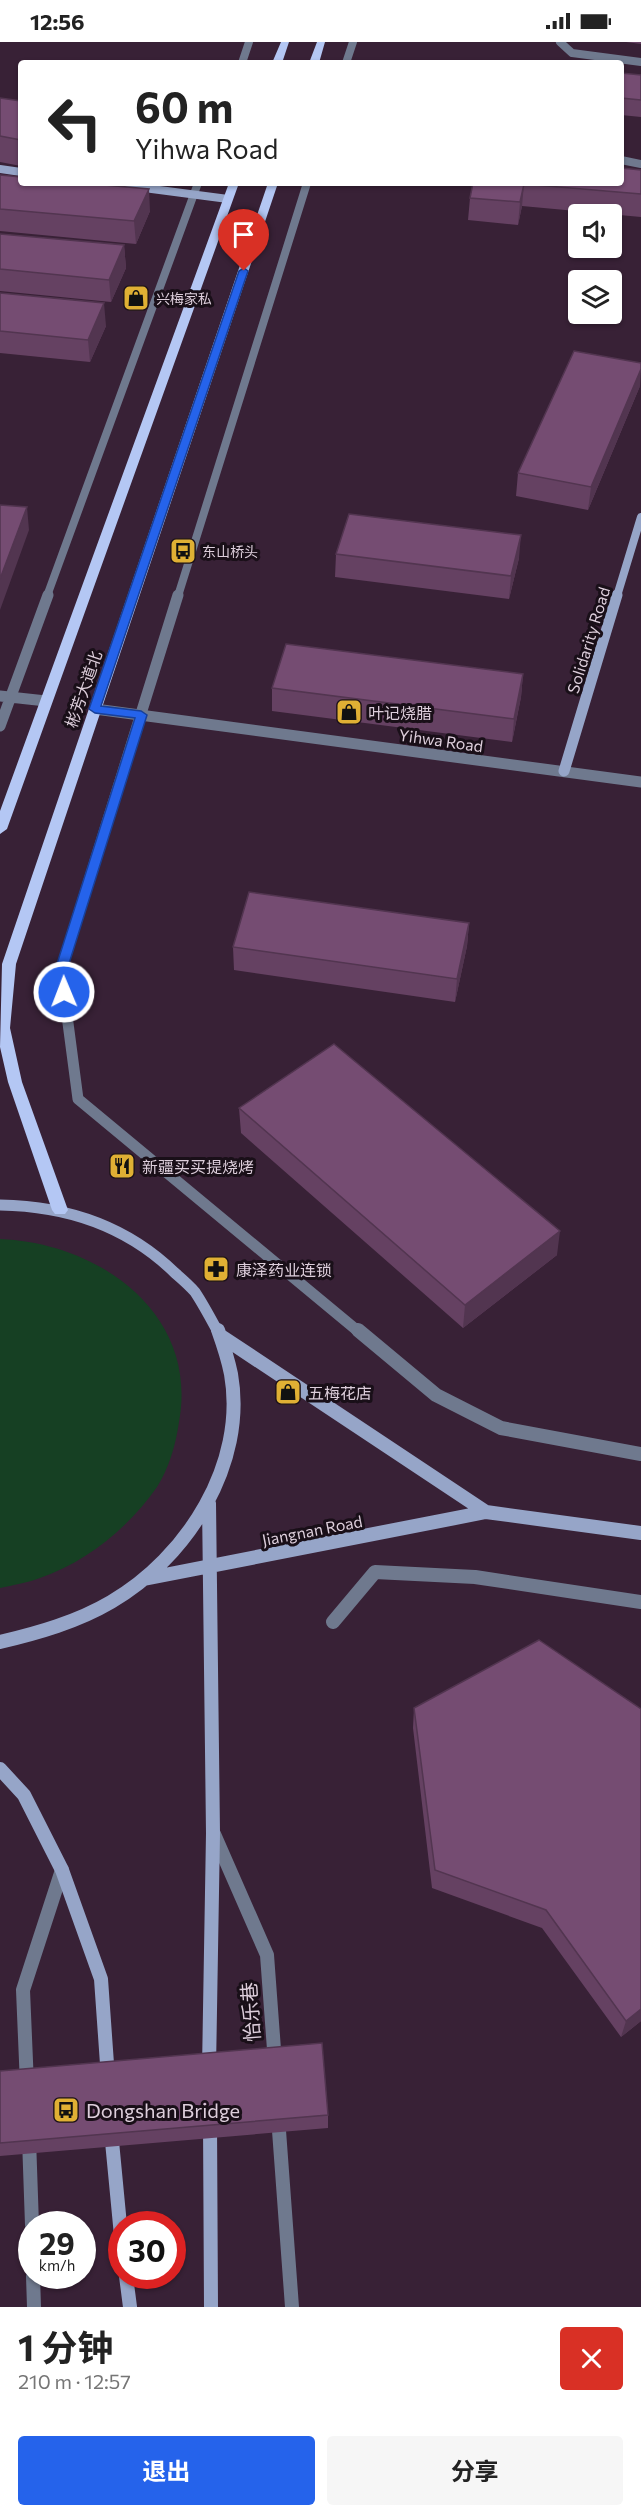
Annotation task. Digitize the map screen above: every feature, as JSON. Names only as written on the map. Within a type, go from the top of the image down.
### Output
[{"type":"main road","points":[[278,60],[285,42]]},
{"type":"main road","points":[[315,60],[321,42]]},
{"type":"main road","points":[[0,169],[18,172]]},
{"type":"main road","points":[[130,186],[228,198]]},
{"type":"main road","name":"彬芳大道北","points":[[0,829],[233,186]]},
{"type":"main road","name":"彬芳大道北","points":[[60,1210],[15,1082],[3,1028],[9,964],[272,186]]},
{"type":"main road","name":"Solidarity Road","points":[[564,771],[641,517]]},
{"type":"main road","points":[[0,1205],[60,1210],[103,1224],[141,1243],[175,1269],[202,1300],[221,1336],[233,1375],[235,1417],[227,1459],[209,1503],[181,1543],[144,1580],[99,1609],[48,1631],[0,1642]]},
{"type":"main road","name":"Jiangnan Road","points":[[221,1336],[486,1512]]},
{"type":"main road","points":[[209,1503],[213,1833],[209,1963],[210,2082]]},
{"type":"main road","name":"Jiangnan Road","points":[[144,1580],[486,1512],[641,1533]]},
{"type":"main road","points":[[0,1769],[24,1795],[62,1870],[101,1979],[109,2097]]},
{"type":"main road","points":[[210,2105],[211,2307]]},
{"type":"main road","points":[[111,2120],[119,2211]]},
{"type":"main road","points":[[128,2289],[130,2307]]},
{"type":"street","points":[[243,60],[249,42]]},
{"type":"street","points":[[347,60],[353,42]]},
{"type":"street","points":[[560,42],[572,53],[641,62]]},
{"type":"street","points":[[624,161],[641,164]]},
{"type":"street","points":[[0,726],[5,697],[197,186]]},
{"type":"street","points":[[306,186],[61,970],[78,1099],[436,1395],[501,1428],[641,1454]]},
{"type":"street","points":[[5,697],[46,701]]},
{"type":"street","name":"Yihwa Road","points":[[95,709],[641,782]]},
{"type":"street","points":[[333,1622],[375,1572],[475,1577],[641,1602]]},
{"type":"street","name":"怡乐巷","points":[[213,1833],[267,1955],[292,2307]]},
{"type":"street","points":[[27,2096],[23,1990],[62,1870]]},
{"type":"street","points":[[28,2119],[31,2211]]},
{"type":"street","points":[[33,2289],[34,2307]]},
{"type":"green space","points":[[0,1239],[37,1244],[73,1254],[105,1270],[134,1291],[157,1317],[173,1348],[181,1383],[179,1422],[168,1464],[157,1487],[134,1516],[106,1542],[74,1563],[35,1580],[0,1588]]},
{"type":"building","points":[[624,73],[641,75],[641,100],[624,98]]},
{"type":"building","points":[[0,98],[18,101],[18,139],[0,136]]},
{"type":"building","points":[[624,168],[641,170],[641,194],[547,186],[624,186]]},
{"type":"building","points":[[0,175],[18,177],[18,186],[116,186],[149,189],[134,221],[0,209]]},
{"type":"building","points":[[472,186],[524,186],[520,202],[470,198]]},
{"type":"building","points":[[0,234],[124,245],[109,280],[0,269]]},
{"type":"building","points":[[0,293],[104,303],[88,340],[0,331]]},
{"type":"building","points":[[574,351],[641,363],[641,369],[591,487],[518,473]]},
{"type":"building","points":[[0,505],[27,507],[0,579]]},
{"type":"building","points":[[349,514],[521,535],[511,576],[336,554]]},
{"type":"building","points":[[286,644],[523,674],[514,719],[272,688]]},
{"type":"building","points":[[249,892],[469,923],[457,979],[233,947]]},
{"type":"building","points":[[334,1044],[560,1231],[465,1305],[239,1108]]},
{"type":"building","points":[[539,1640],[641,1709],[641,2009],[626,2021],[546,1910],[435,1870],[414,1708]]},
{"type":"building","points":[[322,2043],[328,2115],[0,2143],[0,2071]]},
{"type":"place","name":"兴梅家私","points":[[136,298]]},
{"type":"place","name":"东山桥头","points":[[183,551]]},
{"type":"place","name":"叶记烧腊","points":[[349,712]]},
{"type":"place","name":"新疆买买提烧烤","points":[[122,1166]]},
{"type":"place","name":"康泽药业连锁","points":[[216,1269]]},
{"type":"place","name":"五梅花店","points":[[288,1392]]},
{"type":"place","name":"Dongshan Bridge","points":[[66,2110]]},
{"type":"route","points":[[64,992],[61,970],[141,715],[95,709],[244,271]]}]
